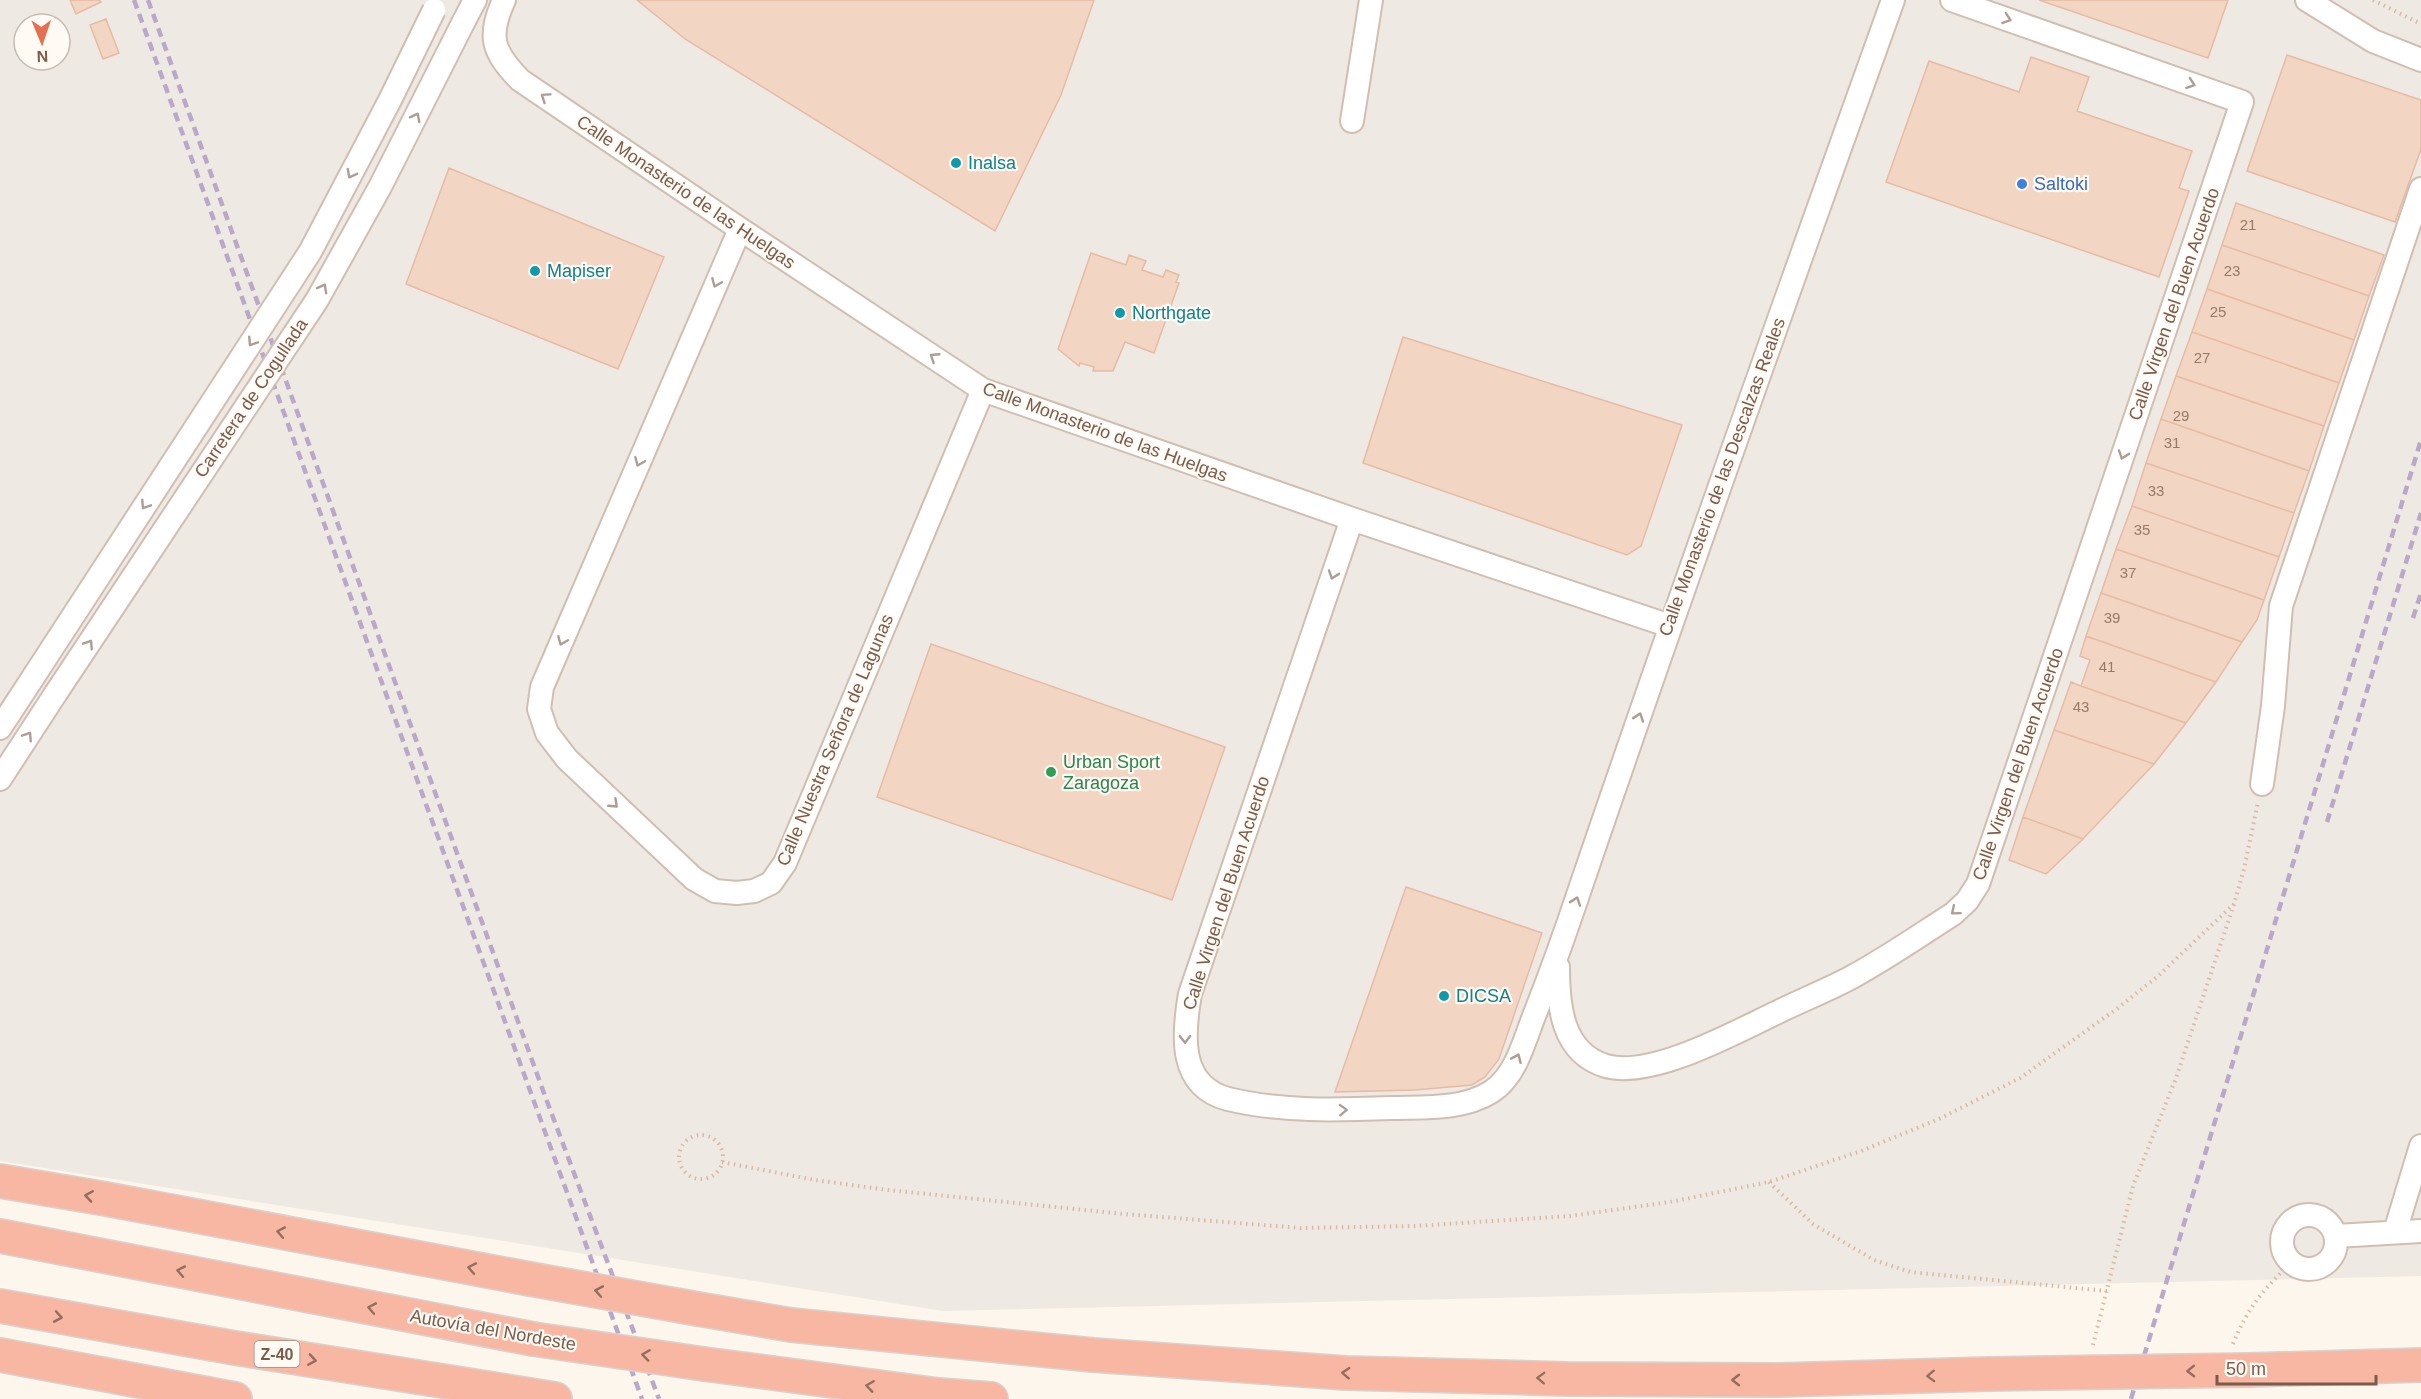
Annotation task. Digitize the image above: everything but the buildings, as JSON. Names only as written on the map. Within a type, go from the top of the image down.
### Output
[{"type":"highway","points":[[0,1181],[791,1325],[1081,1354],[1346,1373],[1568,1379],[1755,1380],[1989,1374],[2240,1359],[2421,1365]]},
{"type":"highway","name":"Autovía del Nordeste","points":[[0,1236],[533,1339],[939,1395],[991,1399]]},
{"type":"highway","name":"Z-40","points":[[0,1306],[234,1348],[555,1399]]},
{"type":"highway","points":[[0,1355],[235,1399]]},
{"type":"highway","points":[[0,1370],[104,1386],[170,1387]]},
{"type":"street","name":"Carretera de Cogullada","points":[[0,779],[317,300],[380,187],[475,0]]},
{"type":"street","name":"Calle Monasterio de las Huelgas","points":[[504,0],[494,27],[495,44],[503,63],[520,80],[983,390],[1352,519],[1670,626]]},
{"type":"street","points":[[1352,121],[1371,0]]},
{"type":"street","name":"Calle Monasterio de las Descalzas Reales","points":[[1557,957],[1670,626],[1893,0]]},
{"type":"street","name":"Calle Virgen del Buen Acuerdo","points":[[1557,957],[1560,1013],[1567,1032],[1576,1046],[1589,1058],[1604,1065],[1635,1068],[1692,1051],[1852,976],[1953,914],[1967,901],[1978,884],[2242,102],[1952,0]]},
{"type":"street","points":[[2307,0],[2373,41],[2421,60]]},
{"type":"street","name":"Carretera de Cogullada","points":[[0,728],[310,252],[390,100],[436,5]]},
{"type":"street","points":[[2262,784],[2273,706],[2281,606],[2421,189]]},
{"type":"street","name":"Calle Nuestra Señora de Lagunas","points":[[740,229],[542,687],[539,709],[547,734],[567,759],[694,879],[715,891],[737,893],[754,891],[771,883],[785,863],[983,390]]},
{"type":"street","name":"Calle Virgen del Buen Acuerdo","points":[[1352,519],[1190,994],[1184,1025],[1185,1050],[1192,1071],[1204,1087],[1221,1097],[1318,1111],[1443,1107],[1468,1102],[1491,1092],[1505,1080],[1516,1062],[1557,957]]},
{"type":"street","points":[[2395,1232],[2421,1146]]},
{"type":"street","points":[[2303,1215],[2320,1217],[2333,1228],[2336,1236],[2335,1253],[2324,1266],[2307,1270],[2291,1263],[2285,1257],[2282,1240],[2288,1224],[2303,1215]]},
{"type":"street","points":[[2336,1236],[2421,1232]]},
{"type":"path","points":[[2373,0],[2421,24]]},
{"type":"path","points":[[2090,1353],[2133,1186],[2176,1078],[2234,904],[2262,784]]},
{"type":"path","points":[[722,1162],[815,1180],[888,1190],[1124,1214],[1301,1228],[1415,1226],[1570,1216],[1670,1202],[1769,1182],[1862,1151],[1928,1123],[2020,1078],[2118,1008],[2157,977],[2234,904]]},
{"type":"path","points":[[699,1135],[706,1136],[712,1138],[721,1148],[722,1162],[714,1174],[708,1178],[693,1177],[682,1168],[680,1153],[686,1140],[699,1135]]},
{"type":"path","points":[[1769,1182],[1813,1224],[1874,1260],[1910,1272],[2107,1291]]},
{"type":"path","points":[[2240,1359],[2244,1318],[2262,1291],[2291,1263]]},
{"type":"shaded area","points":[[0,0],[2421,0],[2421,1276],[943,1311],[0,1161]]},
{"type":"railway","points":[[134,0],[642,1399]]},
{"type":"railway","points":[[148,0],[545,1096],[659,1399]]},
{"type":"railway","points":[[2131,1399],[2421,440]]},
{"type":"railway","points":[[2327,822],[2421,513]]},
{"type":"railway","points":[[2413,618],[2421,593]]},
{"type":"place","name":"Inalsa","points":[[956,163]]},
{"type":"place","name":"Saltoki","points":[[2022,184]]},
{"type":"place","name":"Mapiser","points":[[535,271]]},
{"type":"place","name":"Northgate","points":[[1120,313]]},
{"type":"place","name":"Urban Sport Zaragoza","points":[[1051,772]]},
{"type":"place","name":"DICSA","points":[[1444,996]]}]
